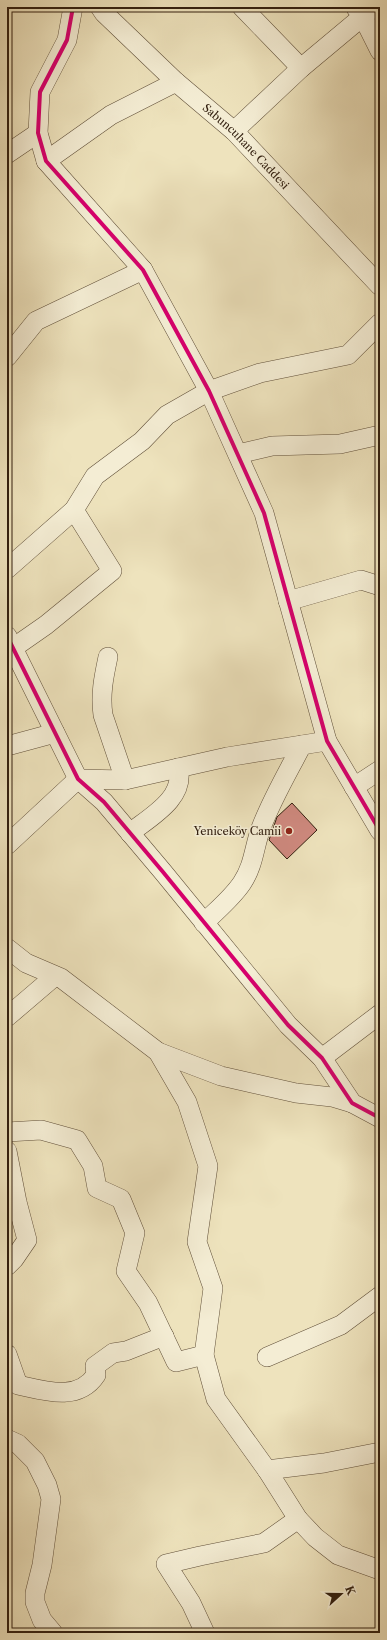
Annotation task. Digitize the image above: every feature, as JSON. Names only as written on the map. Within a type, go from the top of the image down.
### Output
[{"type":"street","points":[[242,7],[301,68]]},
{"type":"street","points":[[107,9],[73,10],[67,40],[40,92],[38,133],[46,160],[143,270],[209,391],[264,513],[327,741],[380,831]]},
{"type":"street","name":"Sabuncuhane Caddesi","points":[[107,9],[176,82],[234,131],[380,286]]},
{"type":"street","points":[[234,131],[364,10],[380,51]]},
{"type":"street","points":[[46,160],[111,115],[176,82]]},
{"type":"street","points":[[7,154],[38,133]]},
{"type":"street","points":[[7,357],[36,321],[143,270]]},
{"type":"street","points":[[7,569],[74,510],[95,476],[142,441],[167,415],[209,391],[260,373],[348,355],[380,323]]},
{"type":"street","points":[[238,454],[272,446],[340,444],[380,435]]},
{"type":"street","points":[[74,510],[112,571],[46,626],[10,642],[78,778],[104,802],[288,1025],[322,1058],[352,1103]]},
{"type":"street","points":[[288,601],[361,580],[380,586]]},
{"type":"street","points":[[108,657],[102,688],[102,710],[125,780]]},
{"type":"street","points":[[7,746],[55,733]]},
{"type":"street","points":[[7,845],[78,778],[125,780],[227,757],[327,741]]},
{"type":"street","points":[[204,923],[233,895],[242,882],[253,859],[261,829],[274,798],[302,745]]},
{"type":"street","points":[[130,833],[172,799],[179,786],[180,780],[178,768]]},
{"type":"street","points":[[354,787],[380,770]]},
{"type":"street","points":[[7,948],[26,963],[61,978],[158,1052],[221,1076],[296,1093],[332,1097],[352,1103],[380,1118]]},
{"type":"street","points":[[7,1017],[55,976]]},
{"type":"street","points":[[322,1058],[380,1014]]},
{"type":"street","points":[[158,1052],[187,1102],[208,1166],[196,1242],[213,1288],[204,1355],[216,1399],[267,1470],[298,1518],[315,1537],[338,1555],[380,1570]]},
{"type":"street","points":[[7,1132],[41,1130],[78,1140],[93,1166],[97,1188],[121,1199],[135,1233],[126,1271],[148,1303],[176,1362],[204,1355]]},
{"type":"street","points":[[7,1151],[17,1202],[27,1240],[14,1259],[7,1266]]},
{"type":"street","points":[[266,1357],[341,1325],[380,1296]]},
{"type":"street","points":[[7,1354],[18,1385],[55,1393],[69,1392],[85,1386],[92,1381],[96,1374],[95,1366],[113,1353],[126,1352],[164,1336]]},
{"type":"street","points":[[7,1439],[18,1444],[34,1461],[47,1485],[51,1499],[42,1565],[35,1593],[35,1602],[42,1620],[53,1633]]},
{"type":"street","points":[[267,1470],[324,1463],[380,1452]]},
{"type":"street","points":[[205,1633],[193,1608],[166,1564],[264,1543],[298,1518]]},
{"type":"building","name":"Yeniceköy Camii","points":[[292,803],[317,830],[287,859],[269,840],[277,817]]},
{"type":"cycle path","points":[[73,7],[67,40],[40,92],[38,133],[46,161],[143,270],[209,391],[264,513],[327,741],[380,831]]},
{"type":"cycle path","points":[[7,636],[78,779],[104,802],[288,1025],[322,1058],[352,1103],[380,1118]]},
{"type":"place","name":"Yeniceköy Camii","points":[[289,831]]}]
